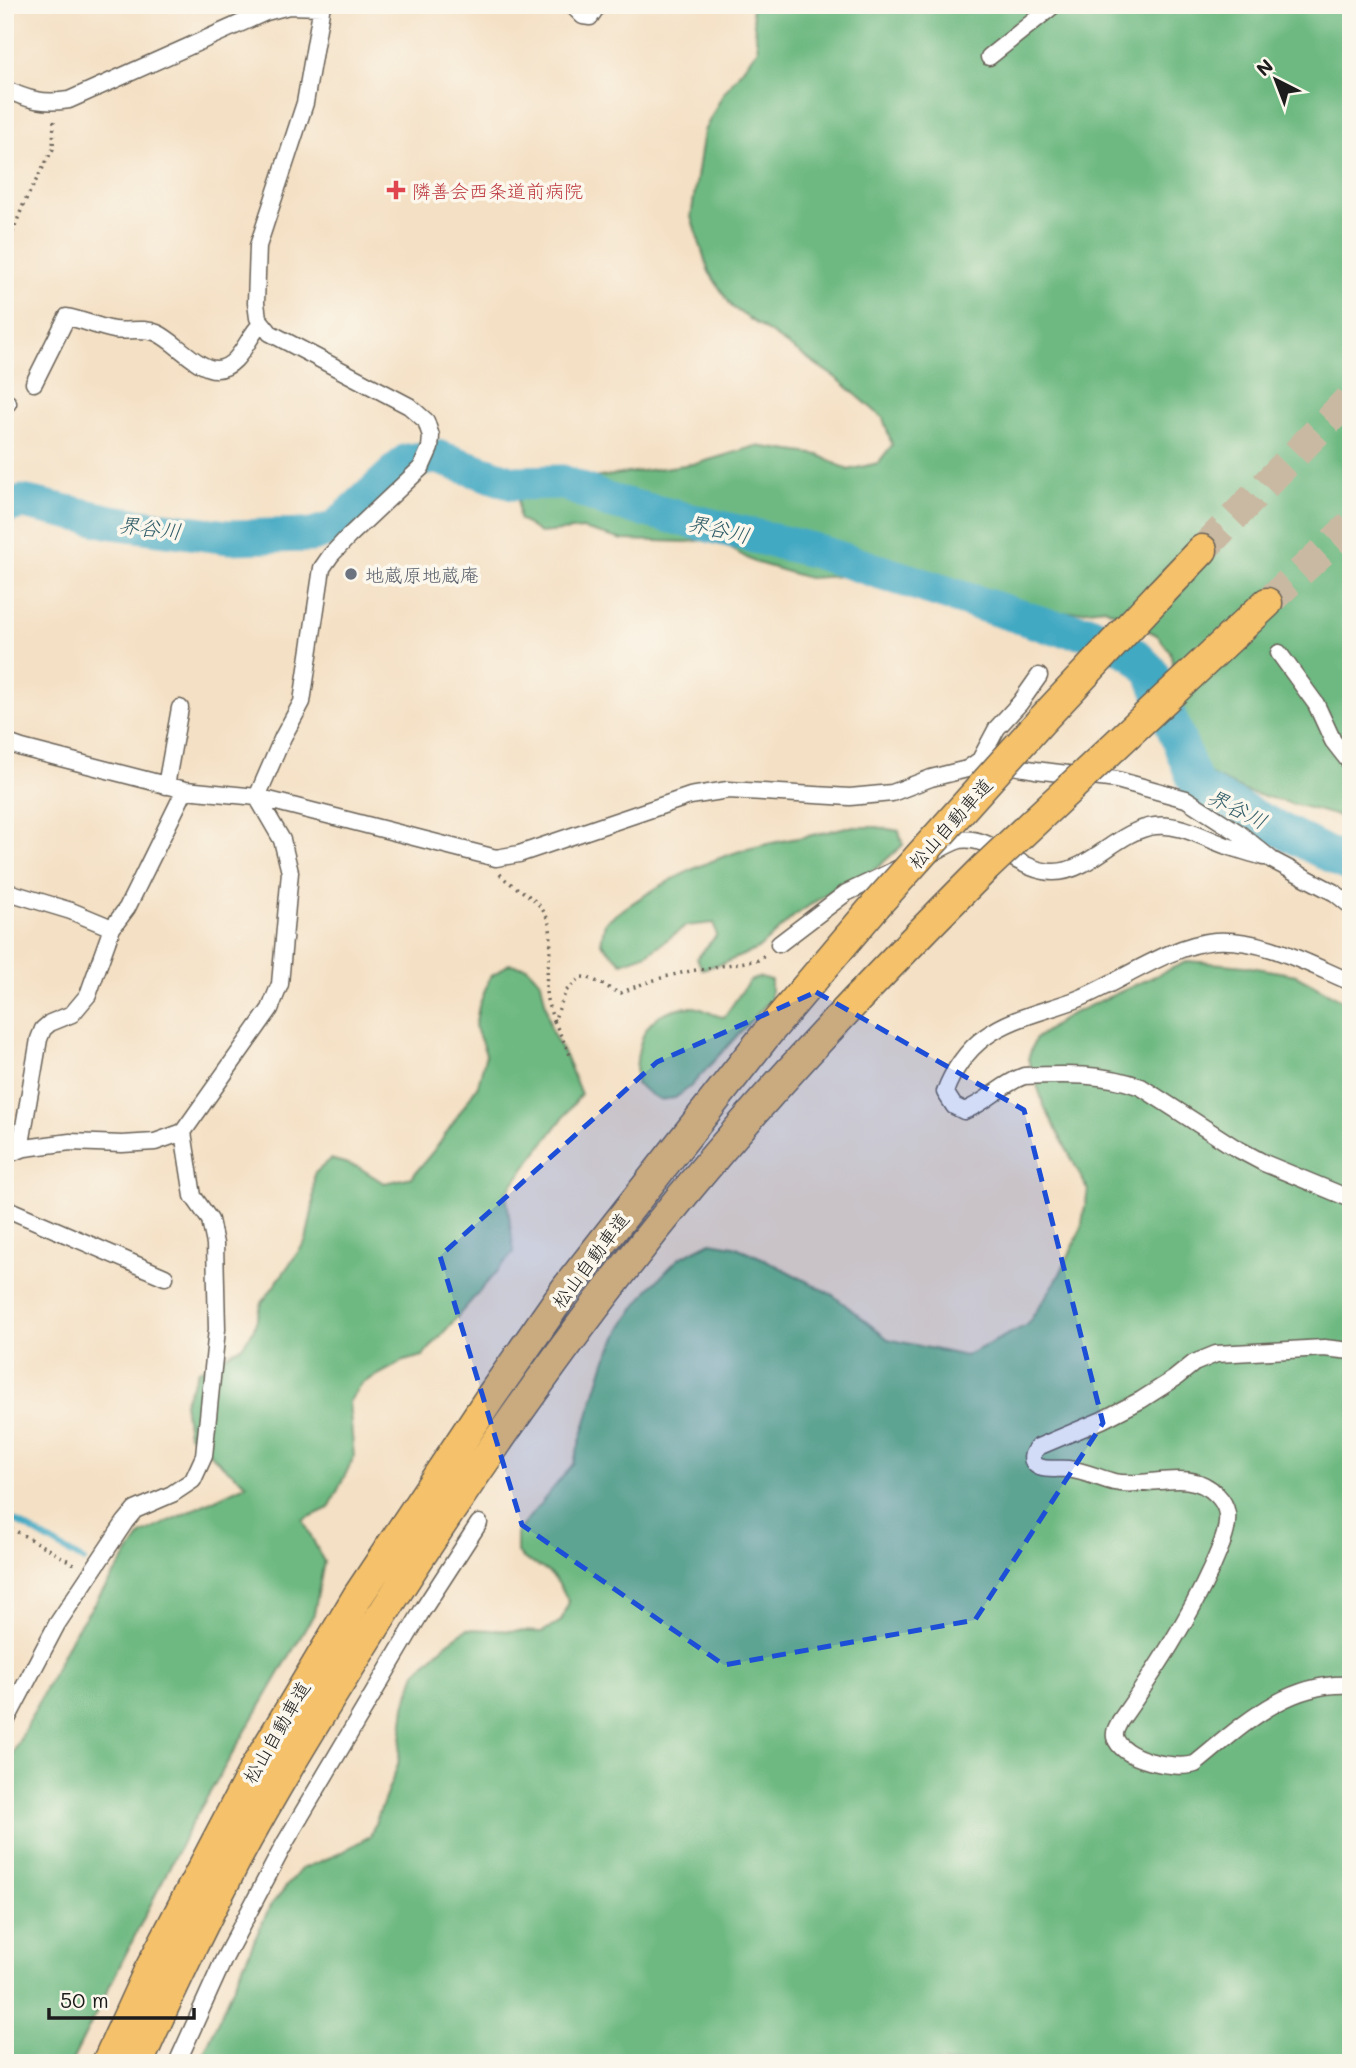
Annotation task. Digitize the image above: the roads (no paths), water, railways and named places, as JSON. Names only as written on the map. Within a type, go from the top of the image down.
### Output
[{"type":"highway","name":"松山自動車道","points":[[107,2063],[148,1973],[254,1770],[358,1596],[490,1398],[566,1290],[765,1036],[876,905],[1040,722],[1202,550]]},
{"type":"highway","name":"松山自動車道","points":[[138,2063],[163,2006],[236,1860],[323,1711],[432,1538],[514,1417],[621,1275],[748,1118],[830,1027],[985,868],[1267,603]]},
{"type":"street","points":[[572,5],[583,16],[590,17],[598,5]]},
{"type":"street","points":[[989,57],[1054,5]]},
{"type":"street","points":[[5,89],[33,101],[69,100],[266,12],[289,6],[322,6],[305,103],[258,246],[256,303],[261,324],[270,333],[409,406],[426,421],[431,436],[430,448],[421,468],[348,536],[322,569],[302,702],[283,737],[257,797]]},
{"type":"street","points":[[34,383],[67,317],[114,330],[157,333],[205,366],[218,369],[231,363],[245,347],[252,332],[261,324]]},
{"type":"street","points":[[1279,653],[1316,704],[1333,741],[1351,764]]},
{"type":"street","points":[[5,741],[22,748],[166,786],[257,797],[496,858],[519,854],[690,796],[728,790],[850,797],[892,793],[931,778],[967,769],[980,760],[997,728],[1020,703],[1039,676]]},
{"type":"street","points":[[166,786],[180,708]]},
{"type":"street","points":[[980,760],[1117,780],[1186,799],[1239,832],[1272,859],[1335,893],[1351,905]]},
{"type":"street","points":[[184,790],[127,908],[112,928],[88,995],[72,1014],[50,1023],[43,1029],[12,1152],[70,1142],[156,1142],[183,1132],[270,1009],[280,984],[290,872],[282,840],[257,797]]},
{"type":"street","points":[[779,944],[846,893],[960,840],[976,840],[1036,870],[1056,873],[1078,866],[1128,834],[1156,826],[1183,828],[1228,846],[1272,859]]},
{"type":"street","points":[[5,891],[71,911],[112,928]]},
{"type":"street","points":[[1351,982],[1284,952],[1251,944],[1214,942],[1179,951],[1079,998],[1030,1015],[984,1038],[950,1077],[945,1092],[954,1106],[964,1111],[980,1105],[1013,1080],[1024,1076],[1108,1077],[1124,1080],[1141,1087],[1234,1147],[1264,1163],[1351,1199]]},
{"type":"street","points":[[5,1723],[57,1624],[135,1510],[172,1494],[193,1480],[204,1456],[217,1329],[215,1244],[210,1220],[192,1196],[183,1132]]},
{"type":"street","points":[[5,1208],[165,1276]]},
{"type":"street","points":[[1351,1351],[1324,1348],[1216,1354],[1194,1363],[1174,1379],[1131,1405],[1038,1447],[1032,1454],[1036,1465],[1071,1469],[1112,1482],[1168,1479],[1193,1482],[1216,1493],[1227,1512],[1225,1532],[1218,1552],[1185,1624],[1115,1732],[1116,1740],[1122,1746],[1156,1764],[1185,1767],[1195,1763],[1268,1707],[1312,1687],[1351,1685]]},
{"type":"street","points":[[177,2063],[223,1961],[286,1841],[422,1611],[479,1523]]},
{"type":"waterway","name":"界谷川","points":[[5,506],[23,502],[112,522],[228,537],[312,535],[335,528],[407,461],[437,457],[513,483],[562,482],[609,501],[812,550],[1055,628],[1090,632],[1135,655],[1151,671],[1197,787],[1351,866]]},
{"type":"waterway","points":[[5,1515],[84,1561]]},
{"type":"tunnel","points":[[1202,550],[1351,397]]},
{"type":"tunnel","points":[[1267,603],[1351,525]]},
{"type":"place","name":"隣善会西条道前病院","points":[[396,190]]},
{"type":"place","name":"地蔵原地蔵庵","points":[[351,574]]}]
